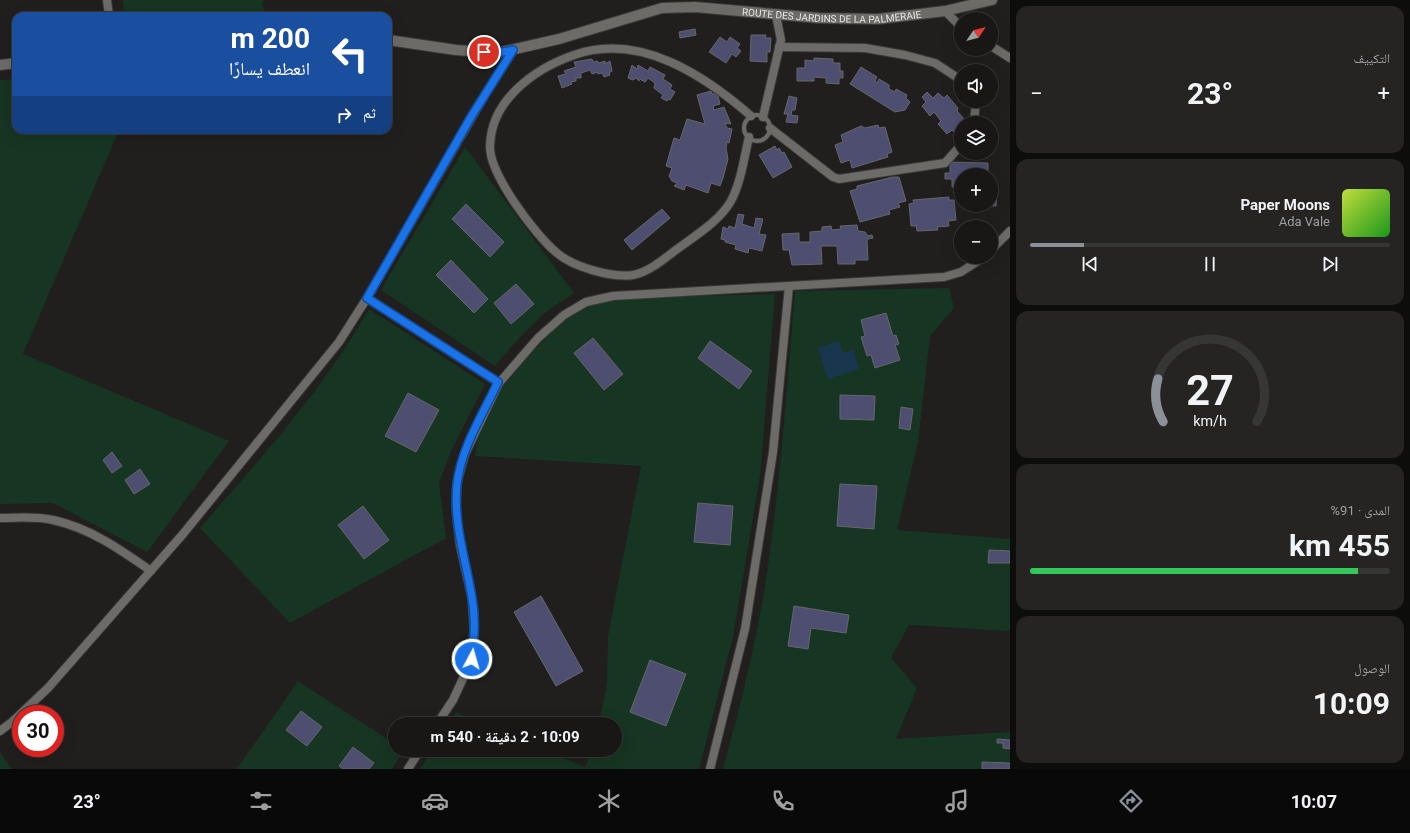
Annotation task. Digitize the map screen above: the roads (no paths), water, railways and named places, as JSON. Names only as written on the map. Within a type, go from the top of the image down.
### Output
[{"type":"street","points":[[107,0],[108,12]]},
{"type":"street","name":"ROUTE DES JARDINS DE LA PALMERAIE","points":[[392,41],[497,53],[566,38],[662,4],[819,18],[878,18],[945,11],[992,0]]},
{"type":"street","points":[[945,11],[954,20]]},
{"type":"street","points":[[763,117],[781,40],[776,15]]},
{"type":"street","points":[[779,47],[865,48],[905,55],[935,63],[954,75]]},
{"type":"street","points":[[0,731],[12,722],[48,688],[151,571],[305,385],[351,324],[471,117],[513,50]]},
{"type":"street","points":[[749,138],[737,185],[731,200],[724,210],[704,229],[654,265],[640,273],[632,275],[611,274],[599,271],[576,264],[557,254],[536,232],[513,200],[499,176],[490,149],[491,133],[495,119],[504,104],[517,89],[527,79],[546,68],[561,60],[587,50],[629,50],[661,58],[710,83],[751,116]]},
{"type":"street","points":[[998,50],[1010,58]]},
{"type":"street","points":[[0,65],[12,64]]},
{"type":"street","points":[[770,128],[833,177],[839,179],[945,163],[954,153]]},
{"type":"street","points":[[998,243],[1010,231]]},
{"type":"street","points":[[441,717],[452,700],[472,659],[474,630],[472,599],[460,545],[456,510],[457,483],[465,454],[498,382],[538,338],[564,315],[586,302],[620,295],[944,277],[961,272],[973,264]]},
{"type":"street","points":[[710,769],[745,629],[773,452],[789,286]]},
{"type":"street","points":[[367,298],[498,382]]},
{"type":"street","points":[[0,518],[32,518],[52,520],[69,525],[86,531],[111,544],[151,571]]},
{"type":"street","points":[[408,769],[416,757]]},
{"type":"lane","points":[[760,115],[763,117],[769,123],[770,128],[764,138],[756,141],[749,138],[744,126],[745,122],[751,116],[760,115]]},
{"type":"water","points":[[839,341],[843,353],[853,350],[859,369],[828,379],[818,348]]}]
